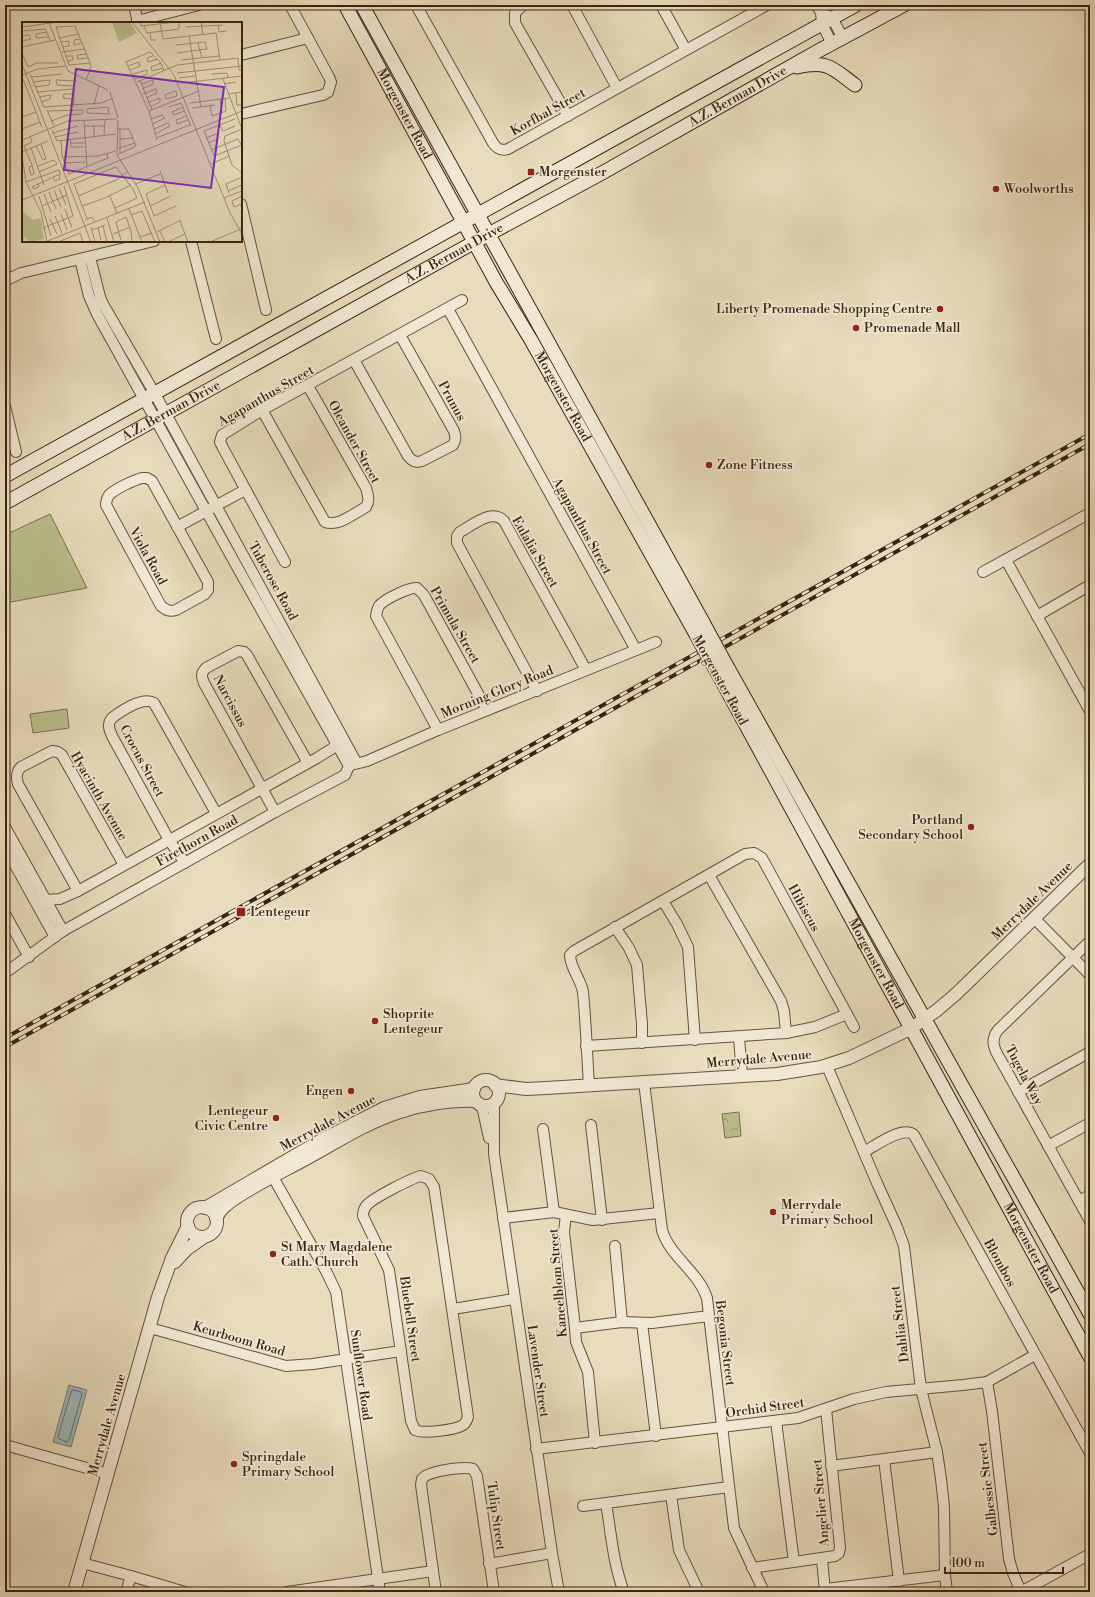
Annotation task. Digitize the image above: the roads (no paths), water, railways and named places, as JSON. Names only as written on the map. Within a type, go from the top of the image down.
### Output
[{"type":"main road","name":"Morgenster Road","points":[[345,5],[474,242],[925,1020],[1090,1314]]},
{"type":"main road","name":"Morgenster Road","points":[[362,5],[489,234],[698,627]]},
{"type":"main road","name":"A.Z. Berman Drive","points":[[5,476],[464,222],[823,15],[856,5]]},
{"type":"main road","name":"A.Z. Berman Drive","points":[[5,503],[904,5]]},
{"type":"main road","points":[[788,69],[815,64],[824,65],[832,67],[855,85]]},
{"type":"main road","name":"Morgenster Road","points":[[722,670],[910,1028],[1090,1357]]},
{"type":"street","points":[[134,5],[138,22],[199,5]]},
{"type":"street","points":[[242,114],[323,95],[328,92],[331,82],[329,77],[290,5]]},
{"type":"street","name":"Korfbal Street","points":[[416,5],[495,147],[499,149],[508,149],[686,50],[752,9],[768,5]]},
{"type":"street","points":[[524,5],[514,13],[515,23],[568,116]]},
{"type":"street","points":[[572,5],[617,88]]},
{"type":"street","points":[[661,5],[686,50]]},
{"type":"street","points":[[823,15],[838,41]]},
{"type":"street","points":[[242,55],[308,38]]},
{"type":"street","points":[[242,216],[266,310]]},
{"type":"street","points":[[5,281],[21,273],[150,242]]},
{"type":"street","points":[[191,242],[216,339]]},
{"type":"street","points":[[85,258],[92,303],[160,416]]},
{"type":"street","name":"Agapanthus Street","points":[[285,562],[223,448],[220,442],[220,437],[224,432],[262,410],[462,300]]},
{"type":"street","name":"Agapanthus Street","points":[[448,309],[636,650]]},
{"type":"street","name":"Prunus","points":[[354,360],[408,456],[412,460],[417,462],[422,461],[452,445],[455,440],[454,431],[400,335]]},
{"type":"street","name":"Oleander Street","points":[[262,410],[324,522],[331,524],[337,523],[366,507],[368,496],[366,488],[308,386]]},
{"type":"street","points":[[5,406],[16,452]]},
{"type":"street","name":"Tuberose Road","points":[[160,416],[216,505],[340,741]]},
{"type":"street","name":"Tuberose Road","points":[[160,416],[205,511],[353,764]]},
{"type":"street","name":"Viola Road","points":[[147,478],[152,481],[177,527],[208,582],[208,590],[205,594],[176,610],[170,611],[165,610],[161,606],[108,510],[106,500],[109,495],[136,480],[147,478]]},
{"type":"street","points":[[177,527],[245,490]]},
{"type":"street","points":[[984,572],[1090,513]]},
{"type":"street","name":"Eulalia Street","points":[[537,690],[457,543],[457,536],[460,532],[490,516],[497,516],[504,521],[586,670]]},
{"type":"street","points":[[1006,560],[1089,708]]},
{"type":"street","points":[[1037,616],[1090,585]]},
{"type":"street","name":"Primula Street","points":[[438,730],[376,616],[380,604],[408,589],[417,588],[424,595],[488,710]]},
{"type":"street","name":"Morning Glory Road","points":[[353,764],[367,760],[656,642]]},
{"type":"street","name":"Narcissus","points":[[275,812],[204,682],[202,672],[206,668],[238,651],[244,652],[308,763]]},
{"type":"street","name":"Crocus Street","points":[[185,863],[169,840],[112,736],[108,728],[109,722],[117,714],[143,701],[150,700],[154,703],[216,814]]},
{"type":"street","name":"Firethorn Road","points":[[42,903],[60,899],[124,865],[308,763],[330,750],[340,741]]},
{"type":"street","name":"Hyacinth Avenue","points":[[78,890],[18,784],[16,775],[21,767],[52,751],[58,752],[62,755],[124,865]]},
{"type":"street","name":"Firethorn Road","points":[[5,973],[59,934],[275,812],[345,775],[353,764]]},
{"type":"street","points":[[5,827],[42,903],[59,934]]},
{"type":"street","points":[[5,846],[42,903]]},
{"type":"street","name":"Hibiscus","points":[[589,1086],[583,991],[570,960],[570,955],[574,951],[615,927],[746,854],[754,853],[762,858],[854,1027]]},
{"type":"street","name":"Merrydale Avenue","points":[[484,1100],[479,1083],[482,1081],[490,1082],[495,1085],[526,1089],[791,1073],[827,1066],[855,1055],[925,1020],[956,994],[1090,864]]},
{"type":"street","points":[[709,875],[781,1001],[784,1011],[786,1033]]},
{"type":"street","points":[[663,901],[680,928],[688,947],[695,1040]]},
{"type":"street","points":[[5,914],[28,956]]},
{"type":"street","points":[[1034,918],[1090,975]]},
{"type":"street","points":[[615,927],[637,965],[642,1024],[642,1043]]},
{"type":"street","name":"Tugela Way","points":[[1090,941],[1006,1022],[995,1035],[993,1042],[995,1049],[1018,1092],[1090,1221]]},
{"type":"street","points":[[586,1046],[786,1033],[815,1027],[847,1014]]},
{"type":"street","points":[[739,1037],[742,1076]]},
{"type":"street","points":[[1018,1092],[1090,1052]]},
{"type":"street","name":"Dahlia Street","points":[[827,1066],[897,1226],[904,1246],[921,1389],[937,1452],[944,1507],[945,1575],[947,1592]]},
{"type":"street","name":"Begonia Street","points":[[644,1082],[662,1230],[669,1246],[702,1286],[707,1298],[734,1528],[764,1592]]},
{"type":"street","points":[[484,1100],[498,1092],[495,1085]]},
{"type":"street","name":"Merrydale Avenue","points":[[205,1208],[255,1178],[354,1128],[422,1106],[456,1100],[484,1100],[526,1089]]},
{"type":"street","name":"Lavender Street","points":[[484,1100],[494,1154],[536,1449],[559,1592]]},
{"type":"street","points":[[1048,1146],[1090,1123]]},
{"type":"street","points":[[591,1124],[602,1220]]},
{"type":"street","name":"Merrydale Avenue","points":[[216,1218],[226,1206],[354,1128]]},
{"type":"street","points":[[543,1130],[554,1212]]},
{"type":"street","name":"Blombos","points":[[864,1152],[900,1133],[907,1132],[914,1135],[1090,1453]]},
{"type":"street","name":"Sunflower Road","points":[[273,1177],[327,1273],[336,1292],[380,1592]]},
{"type":"street","name":"Bluebell Street","points":[[416,1177],[426,1177],[429,1178],[434,1187],[453,1309],[468,1412],[467,1419],[464,1424],[423,1433],[415,1430],[411,1422],[401,1351],[389,1270],[364,1219],[363,1212],[369,1203],[416,1177]]},
{"type":"street","points":[[1079,1201],[1090,1195]]},
{"type":"street","points":[[197,1208],[205,1208],[212,1212],[216,1218],[214,1230],[211,1234],[204,1237],[195,1235],[188,1226],[187,1220],[190,1213],[197,1208]]},
{"type":"street","points":[[503,1218],[554,1212],[584,1219],[602,1220],[659,1213]]},
{"type":"street","name":"Kaneelblom Street","points":[[566,1215],[564,1232],[574,1328],[576,1342],[586,1365],[589,1380],[595,1443]]},
{"type":"street","name":"Merrydale Avenue","points":[[74,1592],[160,1291],[172,1258],[188,1226]]},
{"type":"street","name":"Merrydale Avenue","points":[[170,1267],[182,1254],[204,1237]]},
{"type":"street","points":[[615,1246],[622,1322]]},
{"type":"street","points":[[453,1309],[514,1299]]},
{"type":"street","points":[[574,1328],[622,1322],[642,1323],[709,1316]]},
{"type":"street","points":[[642,1323],[656,1436]]},
{"type":"street","name":"Keurboom Road","points":[[150,1328],[286,1366],[298,1366],[401,1351]]},
{"type":"street","name":"Orchid Street","points":[[536,1449],[798,1418],[865,1396],[886,1392],[987,1382],[1036,1355]]},
{"type":"street","name":"Galbessie Street","points":[[987,1382],[992,1411],[1009,1559],[1021,1592]]},
{"type":"street","name":"Angelier Street","points":[[752,1568],[822,1559],[836,1556],[840,1550],[826,1409]]},
{"type":"street","points":[[776,1421],[794,1562]]},
{"type":"street","points":[[5,1445],[108,1474]]},
{"type":"street","points":[[831,1466],[937,1452]]},
{"type":"street","points":[[884,1459],[899,1581]]},
{"type":"street","name":"Tulip Street","points":[[436,1592],[421,1485],[422,1479],[428,1474],[465,1468],[473,1470],[477,1476],[494,1592]]},
{"type":"street","points":[[583,1506],[729,1487]]},
{"type":"street","points":[[671,1495],[679,1550],[699,1592]]},
{"type":"street","points":[[606,1503],[613,1550],[619,1578],[624,1592]]},
{"type":"street","points":[[490,1564],[552,1553]]},
{"type":"street","points":[[1021,1592],[1090,1554]]},
{"type":"street","points":[[822,1559],[825,1590],[945,1575]]},
{"type":"street","points":[[82,1563],[182,1592]]},
{"type":"street","points":[[287,1592],[325,1589],[433,1571]]},
{"type":"street","points":[[126,1592],[131,1576]]},
{"type":"water","points":[[69,1385],[87,1390],[71,1447],[53,1442]]},
{"type":"railway","points":[[5,1038],[1090,434]]},
{"type":"railway","points":[[5,1047],[1090,444]]},
{"type":"place","name":"Morgenster","points":[[531,172]]},
{"type":"place","name":"Woolworths","points":[[996,189]]},
{"type":"place","name":"Liberty Promenade Shopping Centre","points":[[940,309]]},
{"type":"place","name":"Promenade Mall","points":[[856,328]]},
{"type":"place","name":"Zone Fitness","points":[[709,465]]},
{"type":"place","name":"Portland Secondary School","points":[[971,827]]},
{"type":"place","name":"Lentegeur","points":[[241,912]]},
{"type":"place","name":"Shoprite Lentegeur","points":[[375,1021]]},
{"type":"place","name":"Engen","points":[[351,1091]]},
{"type":"place","name":"Lentegeur Civic Centre","points":[[276,1118]]},
{"type":"place","name":"Merrydale Primary School","points":[[773,1212]]},
{"type":"place","name":"St Mary Magdalene Cath. Church","points":[[273,1254]]},
{"type":"place","name":"Springdale Primary School","points":[[234,1464]]}]
